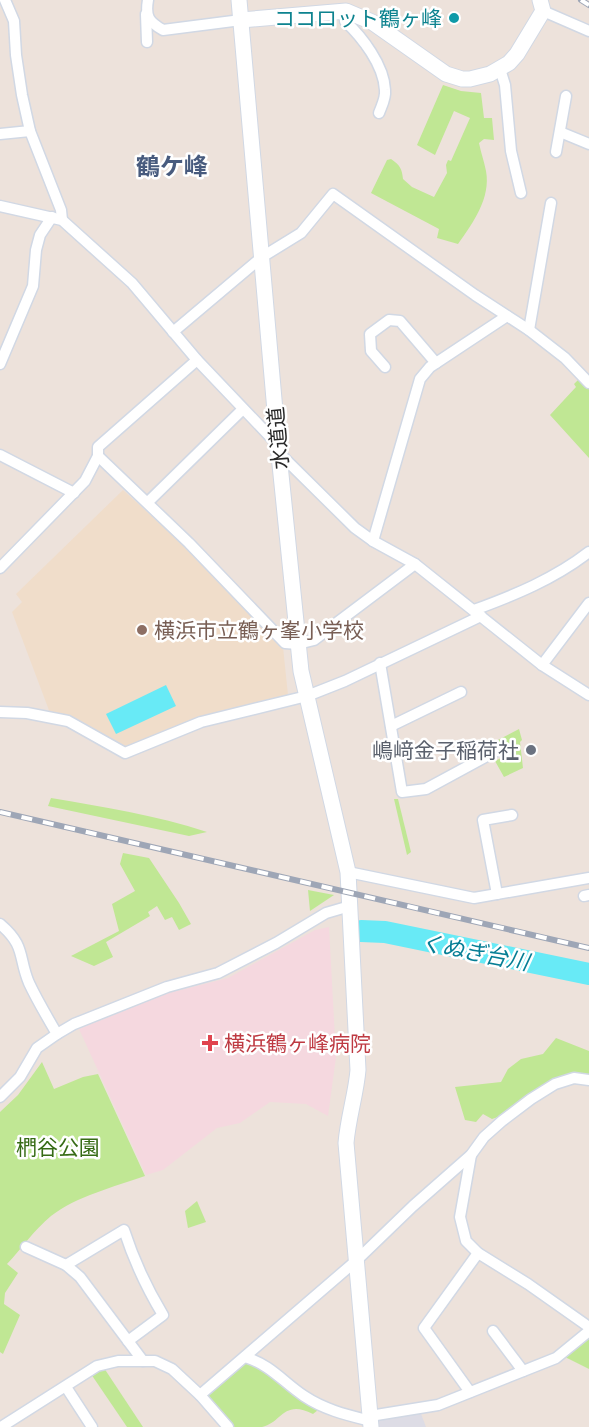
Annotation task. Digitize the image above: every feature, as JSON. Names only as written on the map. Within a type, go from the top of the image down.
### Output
[{"type":"street","points":[[0,364],[3,350],[33,286],[36,250],[40,235],[57,218],[61,210],[30,131],[16,55],[14,21],[5,0]]},
{"type":"street","points":[[147,0],[147,42]]},
{"type":"street","name":"水道道","points":[[238,0],[278,449],[301,671],[348,872],[358,1070],[346,1143],[371,1421]]},
{"type":"street","points":[[146,14],[151,23],[163,30],[241,20],[346,11],[372,22],[446,74],[462,79],[490,74],[500,69],[517,54],[542,6],[589,31]]},
{"type":"street","points":[[346,11],[345,21],[359,34],[371,52],[386,89],[379,113]]},
{"type":"street","points":[[500,69],[505,85],[511,151],[521,193]]},
{"type":"street","points":[[556,152],[566,96]]},
{"type":"street","points":[[0,134],[30,131]]},
{"type":"street","points":[[560,132],[589,144]]},
{"type":"street","points":[[173,332],[262,257],[301,233],[333,194],[476,291],[529,330],[565,358],[589,383]]},
{"type":"street","points":[[529,330],[550,203]]},
{"type":"street","points":[[0,206],[57,218],[132,283],[196,360],[354,528],[415,564],[542,665],[589,695]]},
{"type":"street","points":[[373,541],[420,379],[436,363],[507,316]]},
{"type":"street","points":[[385,367],[371,351],[370,334],[389,320],[400,321],[436,363]]},
{"type":"street","points":[[0,568],[85,482],[98,456],[98,447],[196,360]]},
{"type":"street","points":[[148,502],[243,409]]},
{"type":"street","points":[[0,455],[74,493]]},
{"type":"street","points":[[98,456],[148,502],[285,644],[314,640],[415,564]]},
{"type":"street","points":[[0,712],[27,713],[68,721],[125,753],[201,722],[307,696],[345,681],[529,589],[589,553]]},
{"type":"street","points":[[542,665],[589,603]]},
{"type":"street","points":[[380,663],[402,792],[426,789],[498,750]]},
{"type":"street","points":[[391,726],[461,692]]},
{"type":"street","points":[[497,894],[483,820],[512,815]]},
{"type":"street","points":[[348,872],[474,898],[589,878]]},
{"type":"street","points":[[0,1097],[20,1077],[37,1048],[74,1024],[167,987],[218,973],[276,943],[326,913],[350,906]]},
{"type":"street","points":[[0,924],[18,943],[28,981],[57,1034]]},
{"type":"street","points":[[200,1395],[357,1260],[471,1155],[484,1137],[502,1121],[555,1084],[574,1078],[589,1080]]},
{"type":"street","points":[[245,1357],[275,1372],[303,1396],[326,1410],[371,1421],[438,1405],[556,1358],[589,1329],[528,1284],[478,1253],[466,1241],[460,1216],[471,1155]]},
{"type":"street","points":[[66,1265],[124,1230],[146,1288],[163,1315],[128,1341]]},
{"type":"street","points":[[26,1247],[66,1265],[80,1277],[143,1360]]},
{"type":"street","points":[[470,1392],[424,1328],[478,1253]]},
{"type":"street","points":[[493,1331],[523,1371]]},
{"type":"street","points":[[1,1427],[97,1366],[118,1361],[143,1360],[154,1361],[172,1369],[200,1395],[228,1427]]},
{"type":"street","points":[[66,1387],[92,1427]]},
{"type":"shaded area","name":"横浜市立鶴ヶ峯小学校","points":[[123,490],[199,559],[283,647],[288,695],[197,718],[143,742],[125,747],[77,719],[50,713],[12,612],[22,602],[16,594]]},
{"type":"shaded area","name":"横浜鶴ヶ峰病院","points":[[329,927],[336,1057],[328,1116],[306,1104],[270,1102],[240,1123],[217,1128],[163,1170],[146,1175],[79,1029],[169,993],[228,978],[315,930]]},
{"type":"shaded area","points":[[420,1411],[426,1427],[377,1427],[376,1418]]},
{"type":"green space","points":[[443,85],[461,91],[481,93],[484,118],[492,118],[494,140],[484,139],[479,143],[486,171],[486,191],[480,210],[458,244],[437,238],[439,229],[371,193],[387,160],[391,159],[400,168],[403,179],[412,187],[434,197],[447,173],[448,160],[451,161],[470,118],[454,111],[435,155],[417,145]]},
{"type":"green space","points":[[581,377],[589,385],[589,458],[550,415],[576,387],[574,384]]},
{"type":"green space","points":[[519,729],[522,740],[520,742],[523,768],[504,777],[495,761],[501,758],[496,741]]},
{"type":"green space","points":[[51,798],[149,816],[207,832],[189,836],[48,806]]},
{"type":"green space","points":[[394,799],[398,799],[411,852],[407,855]]},
{"type":"green space","points":[[123,853],[149,858],[191,924],[179,930],[172,917],[165,920],[157,906],[148,912],[150,916],[106,942],[113,957],[94,966],[71,956],[119,931],[112,904],[135,891],[120,864]]},
{"type":"green space","points":[[308,890],[334,895],[310,911]]},
{"type":"green space","points":[[556,1038],[589,1051],[589,1077],[583,1074],[501,1116],[492,1119],[483,1114],[476,1122],[465,1120],[455,1087],[501,1082],[508,1069],[521,1059],[543,1054]]},
{"type":"green space","name":"椚谷公園","points":[[42,1062],[54,1089],[83,1077],[98,1074],[145,1176],[96,1193],[61,1209],[39,1227],[7,1264],[18,1273],[5,1293],[4,1304],[20,1315],[3,1354],[0,1352],[0,1112],[18,1095]]},
{"type":"green space","points":[[197,1201],[206,1222],[188,1228],[185,1211]]},
{"type":"green space","points":[[589,1337],[589,1369],[565,1357]]},
{"type":"green space","points":[[242,1364],[256,1364],[318,1410],[313,1414],[303,1410],[289,1410],[269,1425],[262,1427],[232,1427],[207,1395]]},
{"type":"green space","points":[[104,1368],[143,1427],[127,1427],[91,1374]]},
{"type":"water","points":[[166,685],[176,706],[116,734],[106,714]]},
{"type":"waterway","name":"くぬぎ台川","points":[[361,931],[385,932],[589,974]]},
{"type":"railway","points":[[581,0],[589,5]]},
{"type":"railway","points":[[0,812],[589,948]]},
{"type":"place","name":"ココロット鶴ヶ峰","points":[[454,18]]},
{"type":"place","name":"横浜市立鶴ヶ峯小学校","points":[[142,630]]},
{"type":"place","name":"嶋﨑金子稲荷社","points":[[531,750]]},
{"type":"place","name":"横浜鶴ヶ峰病院","points":[[210,1043]]},
{"type":"district","name":"鶴ケ峰","points":[[172,166]]}]
